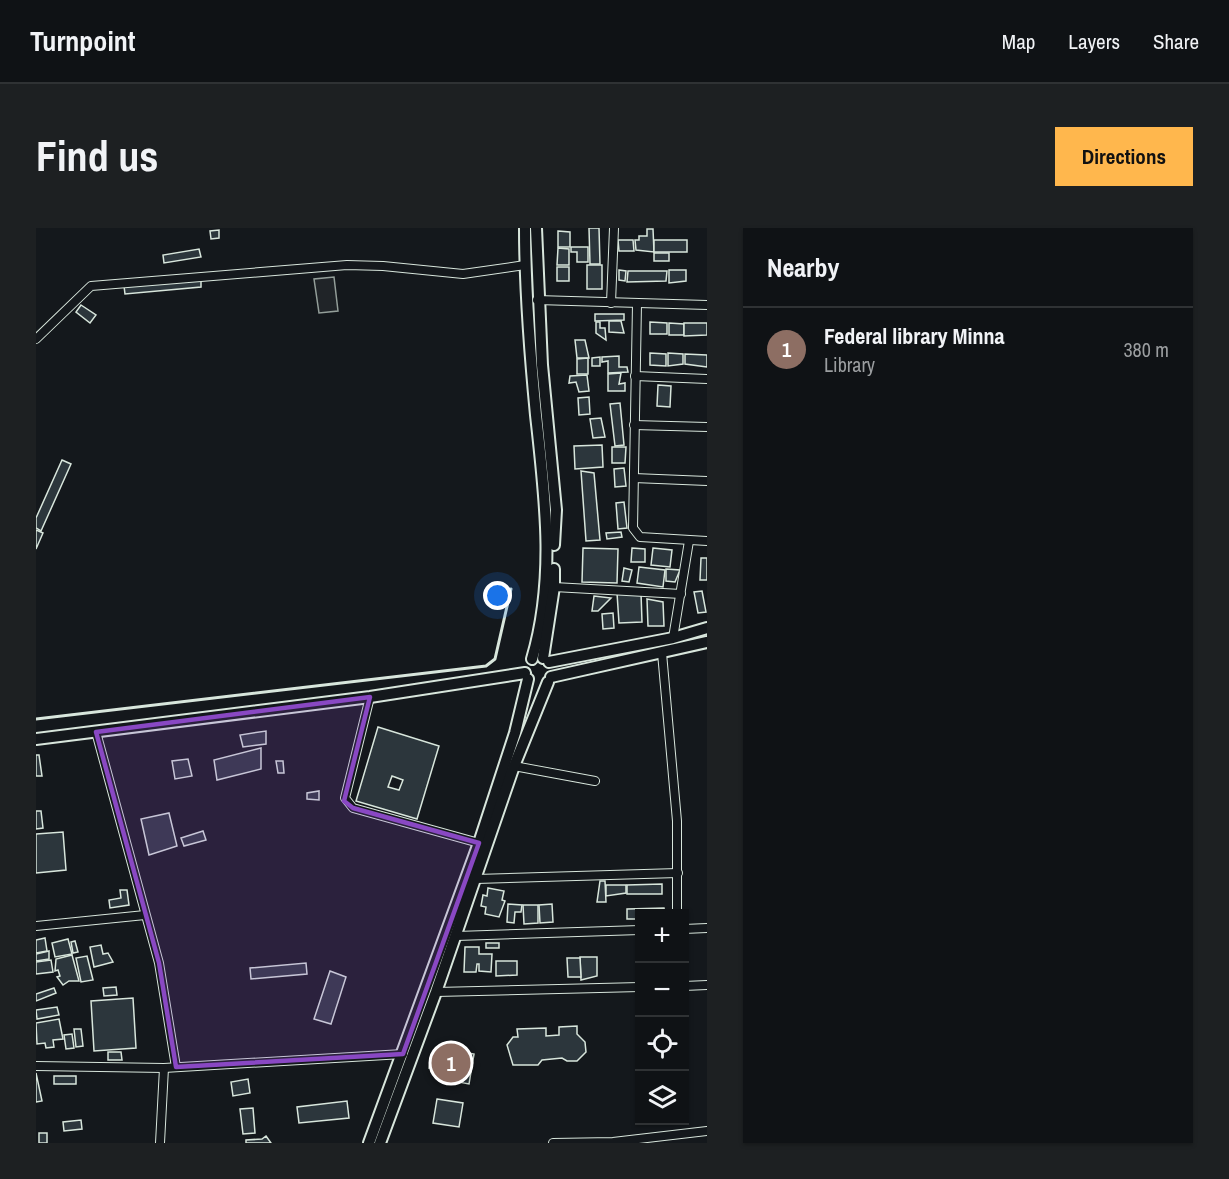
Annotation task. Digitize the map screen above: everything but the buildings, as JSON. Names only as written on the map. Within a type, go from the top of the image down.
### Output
[{"type":"main road","points":[[380,1143],[456,936],[514,766],[549,679],[542,660],[548,544],[525,265],[525,228]]},
{"type":"main road","points":[[536,228],[537,300],[556,510],[554,587],[542,660]]},
{"type":"main road","points":[[369,1143],[403,1054],[515,734],[527,676],[526,668],[542,660],[673,638],[707,628]]},
{"type":"main road","points":[[36,739],[370,698],[527,676],[540,685],[549,679],[707,642]]},
{"type":"street","points":[[611,303],[614,228]]},
{"type":"street","points":[[36,339],[91,286],[347,265],[463,274],[525,265]]},
{"type":"street","points":[[537,300],[707,305]]},
{"type":"street","points":[[637,304],[633,528],[640,537],[707,541]]},
{"type":"street","points":[[635,376],[707,379]]},
{"type":"street","points":[[634,425],[707,427]]},
{"type":"street","points":[[634,478],[707,481]]},
{"type":"street","points":[[673,638],[689,541]]},
{"type":"street","points":[[554,587],[681,594]]},
{"type":"street","points":[[662,653],[677,820],[677,909]]},
{"type":"street","points":[[370,698],[345,798],[347,804],[353,808],[478,843]]},
{"type":"street","points":[[96,732],[162,979],[176,1067]]},
{"type":"street","points":[[514,766],[595,781]]},
{"type":"street","points":[[476,879],[678,873]]},
{"type":"street","points":[[36,926],[145,915]]},
{"type":"street","points":[[689,929],[707,928]]},
{"type":"street","points":[[456,936],[635,930]]},
{"type":"street","points":[[689,986],[707,985]]},
{"type":"street","points":[[436,992],[635,987]]},
{"type":"street","points":[[36,1066],[164,1068],[403,1054]]},
{"type":"street","points":[[160,1143],[164,1068]]},
{"type":"street","points":[[553,1143],[613,1142],[707,1131]]},
{"type":"highlighted area","points":[[370,697],[344,801],[353,808],[479,843],[403,1054],[176,1067],[159,963],[96,732]]},
{"type":"shaded area","points":[[334,277],[338,311],[319,313],[314,279]]},
{"type":"wall","points":[[36,719],[486,666],[495,659],[511,589]]},
{"type":"place","name":"Federal library Minna","points":[[451,1063]]}]
